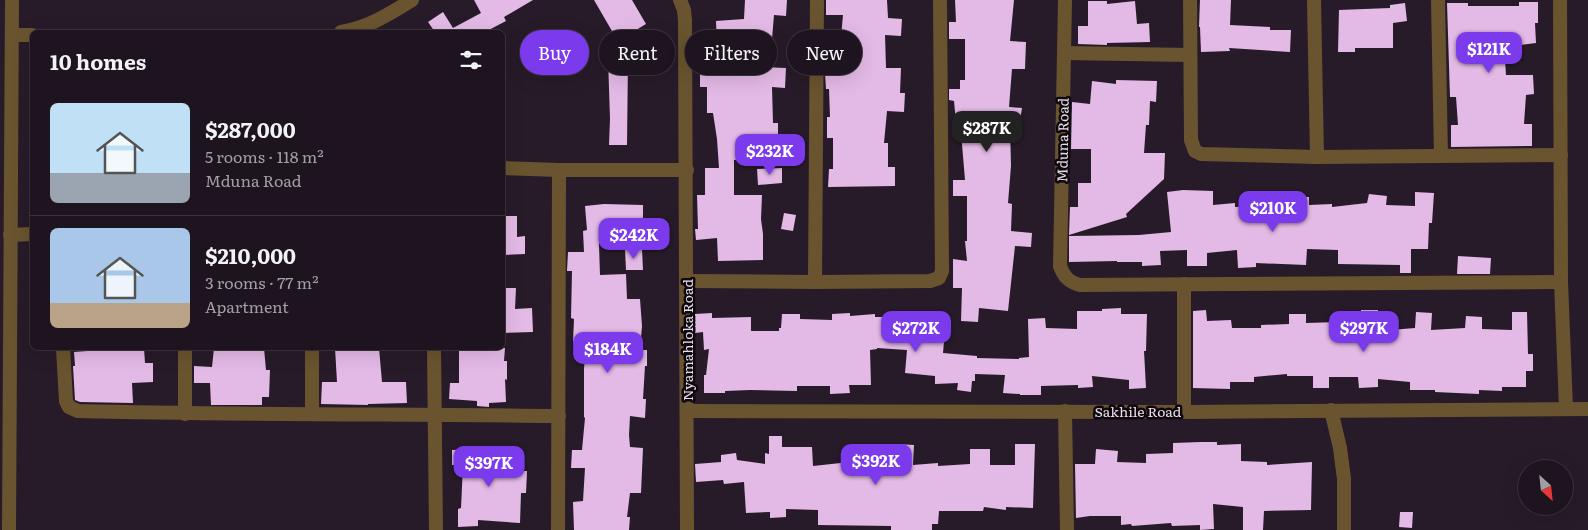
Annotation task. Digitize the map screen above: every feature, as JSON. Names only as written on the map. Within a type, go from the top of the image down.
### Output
[{"type":"street","points":[[9,530],[12,0]]},
{"type":"street","points":[[355,30],[379,20],[412,0]]},
{"type":"street","name":"Nyamahloka Road","points":[[680,0],[684,10],[685,21],[687,530]]},
{"type":"street","points":[[815,282],[817,0]]},
{"type":"street","points":[[687,281],[930,281],[941,275],[940,0]]},
{"type":"street","name":"Mduna Road","points":[[1064,0],[1060,266],[1066,278],[1080,285],[1184,284]]},
{"type":"street","points":[[1190,0],[1190,140],[1196,151],[1205,155],[1317,157],[1560,155]]},
{"type":"street","points":[[1314,0],[1317,157]]},
{"type":"street","points":[[1438,0],[1441,156]]},
{"type":"street","points":[[1560,0],[1561,282],[1566,408]]},
{"type":"street","points":[[12,34],[30,35]]},
{"type":"street","points":[[1064,53],[1190,55]]},
{"type":"street","points":[[505,168],[686,170]]},
{"type":"street","points":[[558,530],[559,170]]},
{"type":"street","points":[[10,235],[30,234]]},
{"type":"street","points":[[1184,412],[1184,284],[1561,282]]},
{"type":"street","points":[[64,350],[65,394],[69,407],[73,410],[185,414],[312,413],[559,416]]},
{"type":"street","points":[[185,350],[185,414]]},
{"type":"street","points":[[312,350],[312,413]]},
{"type":"street","points":[[434,350],[436,530]]},
{"type":"street","name":"Sakhile Road","points":[[687,411],[1184,412],[1588,409]]},
{"type":"street","points":[[1331,410],[1340,448],[1344,479],[1344,530]]},
{"type":"street","points":[[1065,411],[1066,530]]},
{"type":"building","points":[[474,0],[533,0],[504,17],[506,21],[489,30],[434,30],[428,22],[443,12],[453,28],[481,13]]},
{"type":"building","points":[[594,0],[632,0],[646,24],[636,30],[611,30]]},
{"type":"building","points":[[745,0],[787,0],[786,16],[774,15],[773,30],[716,30],[716,21],[744,19]]},
{"type":"building","points":[[826,0],[887,0],[888,18],[902,19],[901,36],[885,35],[886,68],[901,68],[900,93],[905,93],[904,112],[887,111],[884,143],[888,143],[888,167],[895,167],[895,186],[828,187],[829,169],[833,169],[833,138],[827,138],[827,117],[830,117],[829,89],[826,89],[825,75],[862,75],[862,30],[842,30],[843,15],[826,15]]},
{"type":"building","points":[[955,0],[1014,0],[1010,41],[1026,42],[1025,69],[1012,69],[1009,107],[1022,108],[1019,127],[1010,126],[1011,166],[1008,203],[1012,204],[1011,231],[1032,233],[1031,247],[1015,246],[1008,311],[979,308],[978,322],[961,321],[962,288],[953,288],[953,259],[967,261],[965,241],[967,241],[967,196],[953,196],[953,180],[965,180],[961,132],[957,133],[954,101],[949,100],[949,89],[960,89],[960,80],[965,80],[965,39],[949,39],[949,22],[956,22]]},
{"type":"building","points":[[1200,0],[1231,0],[1230,25],[1270,27],[1270,30],[1291,30],[1290,52],[1229,48],[1230,51],[1201,52],[1199,27]]},
{"type":"building","points":[[1088,1],[1107,1],[1107,4],[1135,1],[1137,24],[1149,23],[1150,42],[1107,43],[1107,45],[1078,44],[1078,26],[1088,26]]},
{"type":"building","points":[[1519,2],[1538,2],[1538,23],[1535,23],[1536,43],[1504,44],[1506,75],[1533,75],[1534,94],[1526,95],[1524,124],[1532,124],[1532,146],[1451,147],[1451,125],[1458,125],[1456,97],[1450,97],[1447,3],[1468,3],[1468,6],[1519,6]]},
{"type":"building","points":[[1405,3],[1407,21],[1393,23],[1393,48],[1355,48],[1355,52],[1338,52],[1339,10],[1390,8],[1390,5]]},
{"type":"building","points":[[777,68],[786,68],[785,88],[772,87],[773,123],[778,123],[778,137],[761,137],[761,160],[734,160],[734,195],[762,195],[763,260],[718,261],[717,238],[696,240],[695,229],[698,229],[697,195],[705,195],[705,168],[719,168],[713,113],[707,113],[707,87],[700,87],[700,75],[777,75]]},
{"type":"building","points":[[609,75],[628,75],[627,145],[609,145]]},
{"type":"building","points":[[1116,80],[1157,81],[1156,102],[1150,101],[1149,125],[1146,125],[1144,153],[1165,153],[1164,179],[1126,214],[1127,217],[1069,235],[1070,207],[1078,207],[1078,183],[1091,183],[1091,149],[1071,149],[1072,102],[1090,104],[1092,81],[1116,84]]},
{"type":"building","points":[[782,168],[782,183],[758,185],[757,169]]},
{"type":"building","points":[[1183,190],[1213,191],[1213,205],[1235,203],[1235,207],[1296,201],[1296,197],[1309,197],[1309,205],[1332,204],[1332,207],[1367,203],[1369,194],[1387,196],[1386,205],[1415,206],[1415,192],[1434,193],[1432,223],[1429,223],[1428,249],[1411,249],[1411,273],[1400,273],[1400,265],[1338,264],[1338,250],[1307,249],[1306,265],[1256,263],[1256,267],[1238,268],[1237,250],[1207,253],[1207,266],[1187,266],[1187,250],[1160,251],[1161,265],[1142,266],[1142,262],[1117,261],[1069,262],[1069,236],[1139,235],[1171,232],[1167,192]]},
{"type":"building","points":[[604,204],[643,205],[643,222],[628,221],[628,243],[599,243],[600,275],[626,274],[627,299],[640,299],[642,326],[640,350],[647,350],[643,399],[646,399],[645,418],[630,416],[629,435],[630,447],[643,448],[641,493],[630,493],[627,517],[630,517],[629,530],[574,530],[573,502],[583,501],[585,468],[571,468],[572,450],[582,450],[585,418],[584,369],[586,342],[573,342],[574,319],[571,318],[572,271],[567,271],[568,252],[584,252],[583,231],[587,230],[585,206]]},
{"type":"building","points":[[784,213],[796,215],[793,231],[781,229]]},
{"type":"building","points":[[505,216],[517,216],[517,237],[525,236],[525,254],[505,255]]},
{"type":"building","points":[[625,249],[642,249],[643,270],[626,270]]},
{"type":"building","points":[[1458,256],[1491,258],[1490,274],[1457,274]]},
{"type":"building","points":[[505,288],[516,288],[515,309],[532,308],[533,332],[505,333]]},
{"type":"building","points":[[1121,308],[1121,314],[1147,314],[1146,351],[1144,351],[1146,388],[1129,389],[1129,380],[1092,376],[1093,387],[1078,388],[1078,385],[1041,386],[1041,395],[1020,395],[1003,393],[1005,375],[975,374],[975,381],[972,381],[971,392],[957,390],[958,383],[935,384],[935,376],[905,373],[907,350],[877,348],[870,350],[871,385],[849,385],[850,393],[830,394],[830,386],[797,386],[797,391],[750,390],[704,393],[704,375],[706,375],[709,349],[704,350],[703,332],[695,333],[695,314],[712,313],[712,318],[751,317],[751,331],[779,331],[782,314],[800,314],[800,319],[832,320],[832,314],[850,313],[850,316],[875,314],[875,317],[926,315],[926,329],[945,330],[943,353],[977,356],[977,358],[1019,359],[1029,357],[1028,319],[1045,318],[1046,328],[1077,329],[1077,311],[1102,311],[1102,309]]},
{"type":"building","points":[[1206,310],[1207,321],[1231,320],[1232,328],[1261,328],[1261,325],[1289,324],[1289,314],[1306,314],[1306,323],[1339,322],[1339,315],[1361,314],[1361,310],[1378,310],[1378,331],[1415,328],[1416,312],[1432,313],[1431,330],[1465,328],[1466,316],[1482,317],[1482,329],[1512,330],[1512,312],[1527,312],[1528,354],[1533,354],[1533,371],[1526,371],[1526,387],[1502,387],[1502,391],[1479,390],[1479,394],[1410,390],[1410,382],[1378,379],[1378,387],[1359,388],[1358,377],[1329,377],[1329,388],[1313,388],[1313,376],[1287,376],[1287,374],[1254,377],[1254,382],[1230,382],[1230,389],[1193,388],[1193,311]]},
{"type":"building","points":[[144,350],[145,363],[153,363],[153,382],[132,383],[133,403],[80,402],[75,400],[74,352]]},
{"type":"building","points":[[214,350],[264,350],[266,370],[270,370],[269,397],[262,397],[262,405],[211,405],[210,383],[194,383],[194,366],[212,367]]},
{"type":"building","points":[[335,350],[379,350],[382,382],[406,382],[407,403],[368,405],[321,404],[322,382],[337,382]]},
{"type":"building","points":[[459,350],[505,350],[504,361],[507,361],[507,380],[505,379],[506,402],[489,403],[489,407],[477,406],[477,401],[449,399],[450,383],[459,383]]},
{"type":"building","points":[[769,436],[782,436],[782,447],[812,447],[813,466],[850,462],[850,450],[865,449],[866,464],[895,463],[896,444],[914,445],[913,465],[938,463],[938,466],[970,464],[970,449],[990,449],[990,465],[1015,465],[1015,444],[1035,444],[1033,508],[1006,507],[1006,510],[984,507],[983,511],[939,511],[938,524],[932,524],[932,530],[891,530],[891,526],[818,525],[818,510],[786,509],[786,517],[770,518],[770,512],[746,513],[744,482],[724,484],[723,480],[696,482],[695,464],[721,462],[721,455],[736,453],[737,460],[765,464],[765,453],[769,454]]},
{"type":"building","points":[[1217,442],[1217,445],[1241,444],[1241,461],[1267,462],[1267,465],[1312,462],[1311,510],[1264,511],[1263,530],[1243,530],[1243,507],[1213,504],[1214,529],[1200,530],[1200,525],[1172,526],[1171,523],[1121,525],[1121,516],[1076,518],[1075,464],[1095,464],[1096,449],[1118,451],[1117,462],[1146,463],[1146,454],[1173,453],[1173,443]]},
{"type":"building","points":[[475,449],[476,452],[506,453],[506,471],[527,471],[526,493],[521,493],[520,523],[478,520],[478,526],[458,527],[463,465],[452,465],[452,450]]},
{"type":"building","points":[[1400,512],[1413,512],[1412,528],[1399,527]]}]
